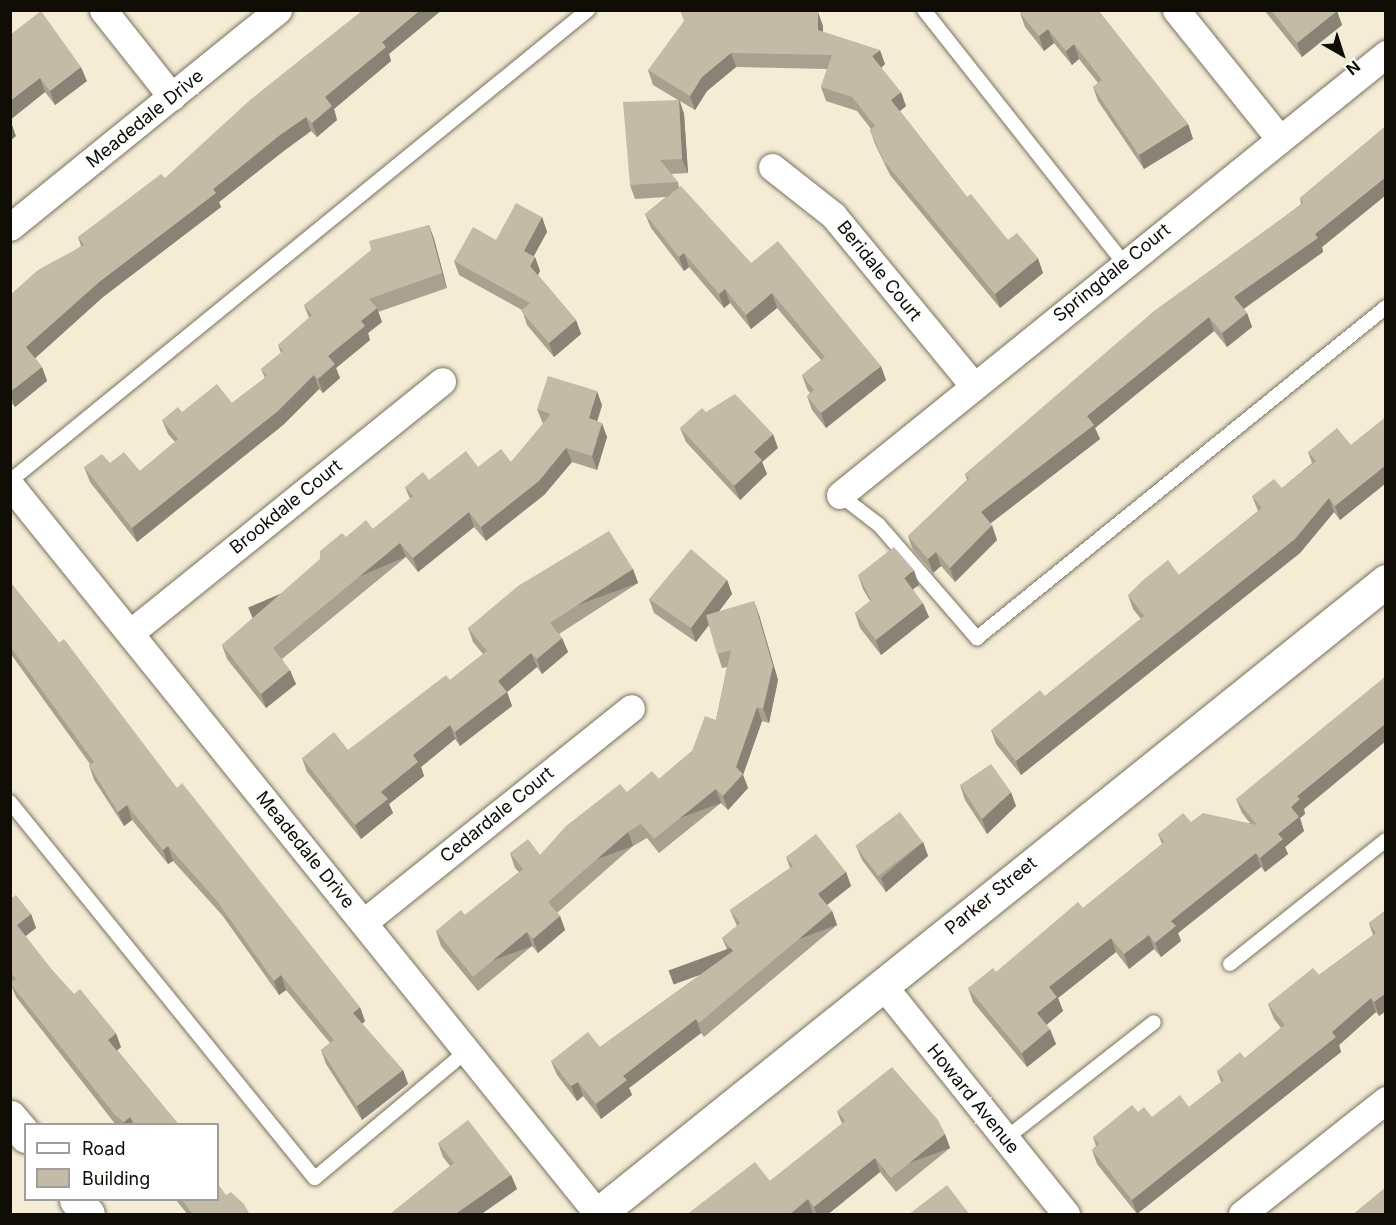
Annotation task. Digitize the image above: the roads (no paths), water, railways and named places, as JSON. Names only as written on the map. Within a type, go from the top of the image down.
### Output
[{"type":"street","points":[[103,10],[172,97]]},
{"type":"street","name":"Meadedale Drive","points":[[10,227],[278,10]]},
{"type":"street","points":[[1176,10],[1279,138]]},
{"type":"street","name":"Springdale Court","points":[[840,495],[1124,263],[1386,54]]},
{"type":"street","name":"Beridale Court","points":[[772,167],[833,215],[974,386]]},
{"type":"street","name":"Brookdale Court","points":[[130,633],[442,381]]},
{"type":"street","name":"Meadedale Drive","points":[[10,483],[598,1214]]},
{"type":"street","name":"Parker Street","points":[[598,1214],[881,984],[1386,581]]},
{"type":"street","name":"Cedardale Court","points":[[364,922],[631,708]]},
{"type":"street","name":"Howard Avenue","points":[[881,984],[1066,1215]]},
{"type":"street","points":[[1242,1215],[1386,1100]]},
{"type":"street","points":[[10,1118],[24,1134]]},
{"type":"street","points":[[77,1201],[88,1215]]},
{"type":"lane","points":[[10,483],[588,10]]},
{"type":"lane","points":[[924,10],[1124,263]]},
{"type":"lane","points":[[840,495],[879,525],[977,638],[1386,307]]},
{"type":"lane","points":[[10,802],[315,1178],[467,1051]]},
{"type":"lane","points":[[1230,964],[1386,840]]},
{"type":"lane","points":[[1005,1139],[1154,1022]]}]
